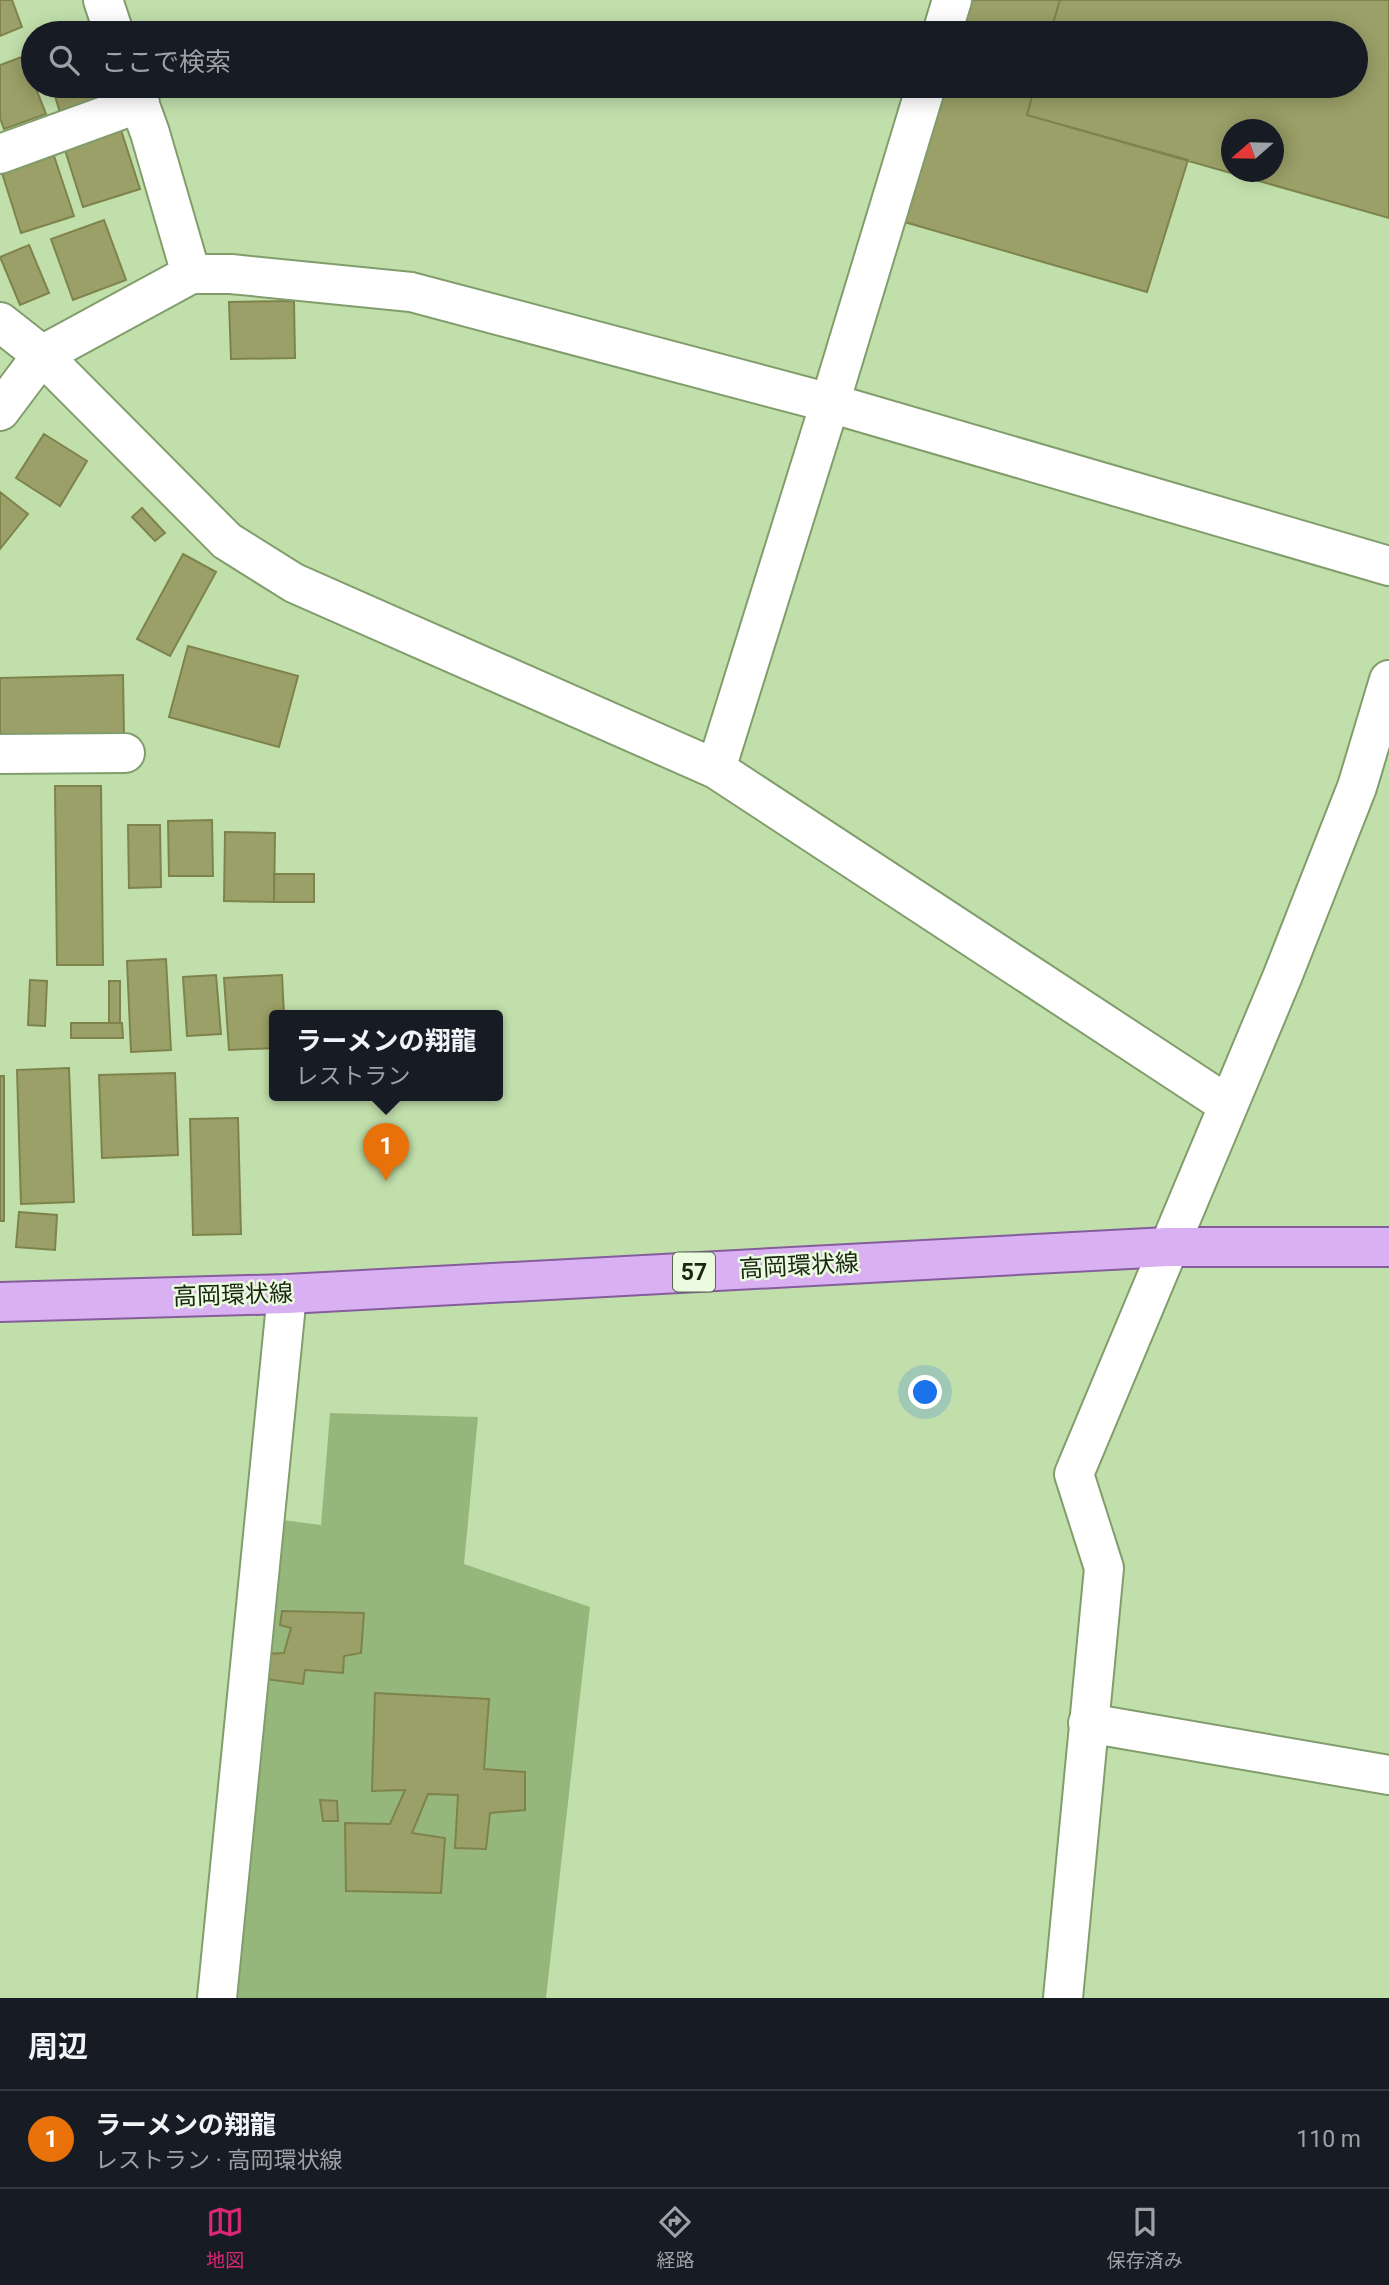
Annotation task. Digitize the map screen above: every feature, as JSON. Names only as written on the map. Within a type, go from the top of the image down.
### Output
[{"type":"main road","name":"高岡環状線","points":[[0,1302],[287,1294],[1167,1247],[1389,1247]]},
{"type":"street","points":[[103,0],[110,21]]},
{"type":"street","points":[[945,21],[951,0]]},
{"type":"street","points":[[0,154],[129,98]]},
{"type":"street","points":[[137,98],[191,274]]},
{"type":"street","points":[[716,769],[922,98]]},
{"type":"street","points":[[0,411],[42,355],[191,274],[231,274],[411,292],[830,402],[1389,566]]},
{"type":"street","points":[[0,322],[42,355],[226,541],[294,583],[716,769],[1228,1105]]},
{"type":"street","points":[[1063,1998],[1104,1568],[1073,1474],[1283,975],[1357,787],[1389,680]]},
{"type":"street","points":[[0,754],[125,752]]},
{"type":"street","points":[[217,1998],[287,1294]]},
{"type":"street","points":[[1088,1723],[1389,1775]]},
{"type":"green space","points":[[330,1413],[478,1417],[464,1564],[590,1607],[546,1998],[225,1998],[275,1519],[321,1525]],"holes":[[[282,1611],[364,1614],[361,1653],[344,1656],[343,1673],[305,1670],[303,1684],[265,1679],[266,1654],[284,1653],[291,1628],[280,1625]],[[375,1693],[489,1699],[484,1769],[525,1772],[525,1809],[490,1813],[455,1848],[458,1795],[428,1794],[412,1833],[445,1838],[441,1892],[346,1891],[345,1823],[390,1824],[405,1790]]]},
{"type":"building","points":[[0,0],[12,0],[21,27],[0,36]]},
{"type":"building","points":[[961,0],[1060,0],[1054,21],[955,21]]},
{"type":"building","points":[[1060,0],[1389,0],[1389,218],[1262,182],[1284,182],[1284,119],[1221,119],[1221,170],[1027,115],[1032,98],[1368,98],[1368,21],[1054,21]]},
{"type":"building","points":[[21,57],[21,98],[40,98],[46,114],[4,129],[0,118],[0,65]]},
{"type":"building","points":[[56,98],[110,98],[111,100],[61,116]]},
{"type":"building","points":[[931,98],[1032,98],[1027,115],[1188,160],[1147,292],[894,219]]},
{"type":"building","points":[[121,130],[140,189],[83,207],[64,147]]},
{"type":"building","points":[[54,156],[74,216],[21,233],[2,173]]},
{"type":"building","points":[[104,220],[126,280],[73,300],[51,239]]},
{"type":"building","points":[[29,245],[49,293],[20,305],[0,257]]},
{"type":"building","points":[[294,301],[295,358],[231,359],[229,302]]},
{"type":"building","points":[[44,434],[87,461],[60,506],[16,478]]},
{"type":"building","points":[[0,492],[28,514],[0,549]]},
{"type":"building","points":[[142,508],[165,533],[155,541],[132,517]]},
{"type":"building","points":[[183,554],[216,572],[170,656],[137,639]]},
{"type":"building","points":[[188,646],[298,676],[279,747],[169,717]]},
{"type":"building","points":[[123,675],[124,737],[0,740],[0,678]]},
{"type":"building","points":[[55,786],[101,786],[103,965],[57,965]]},
{"type":"building","points":[[212,820],[213,876],[169,876],[168,821]]},
{"type":"building","points":[[128,825],[160,825],[161,887],[129,888]]},
{"type":"building","points":[[225,832],[275,833],[274,902],[224,901]]},
{"type":"building","points":[[274,874],[314,874],[314,902],[274,902]]},
{"type":"building","points":[[166,959],[171,1050],[131,1052],[127,961]]},
{"type":"building","points":[[216,975],[221,1034],[187,1036],[183,977]]},
{"type":"building","points":[[282,975],[284,1010],[269,1010],[269,1048],[229,1050],[224,978]]},
{"type":"building","points":[[30,980],[47,981],[45,1026],[28,1025]]},
{"type":"building","points":[[109,981],[120,981],[120,1023],[109,1023]]},
{"type":"building","points":[[71,1023],[122,1023],[123,1038],[71,1038]]},
{"type":"building","points":[[69,1068],[74,1202],[21,1204],[17,1070]]},
{"type":"building","points":[[175,1073],[178,1155],[102,1158],[99,1075]]},
{"type":"building","points":[[0,1076],[4,1076],[4,1221],[0,1221]]},
{"type":"building","points":[[238,1118],[241,1234],[193,1235],[190,1119]]},
{"type":"building","points":[[19,1212],[57,1215],[55,1250],[16,1247]]},
{"type":"building","points":[[282,1611],[364,1613],[361,1653],[344,1656],[343,1673],[305,1670],[303,1684],[265,1679],[266,1654],[284,1653],[291,1628],[280,1625]]},
{"type":"building","points":[[375,1693],[489,1699],[484,1769],[525,1772],[525,1810],[490,1813],[486,1849],[455,1848],[458,1795],[428,1794],[412,1833],[445,1838],[441,1893],[346,1891],[345,1823],[390,1824],[405,1790],[372,1791]]},
{"type":"building","points":[[320,1800],[337,1801],[338,1821],[323,1821]]},
{"type":"place","name":"ラーメンの翔龍","points":[[386,1181]]}]
